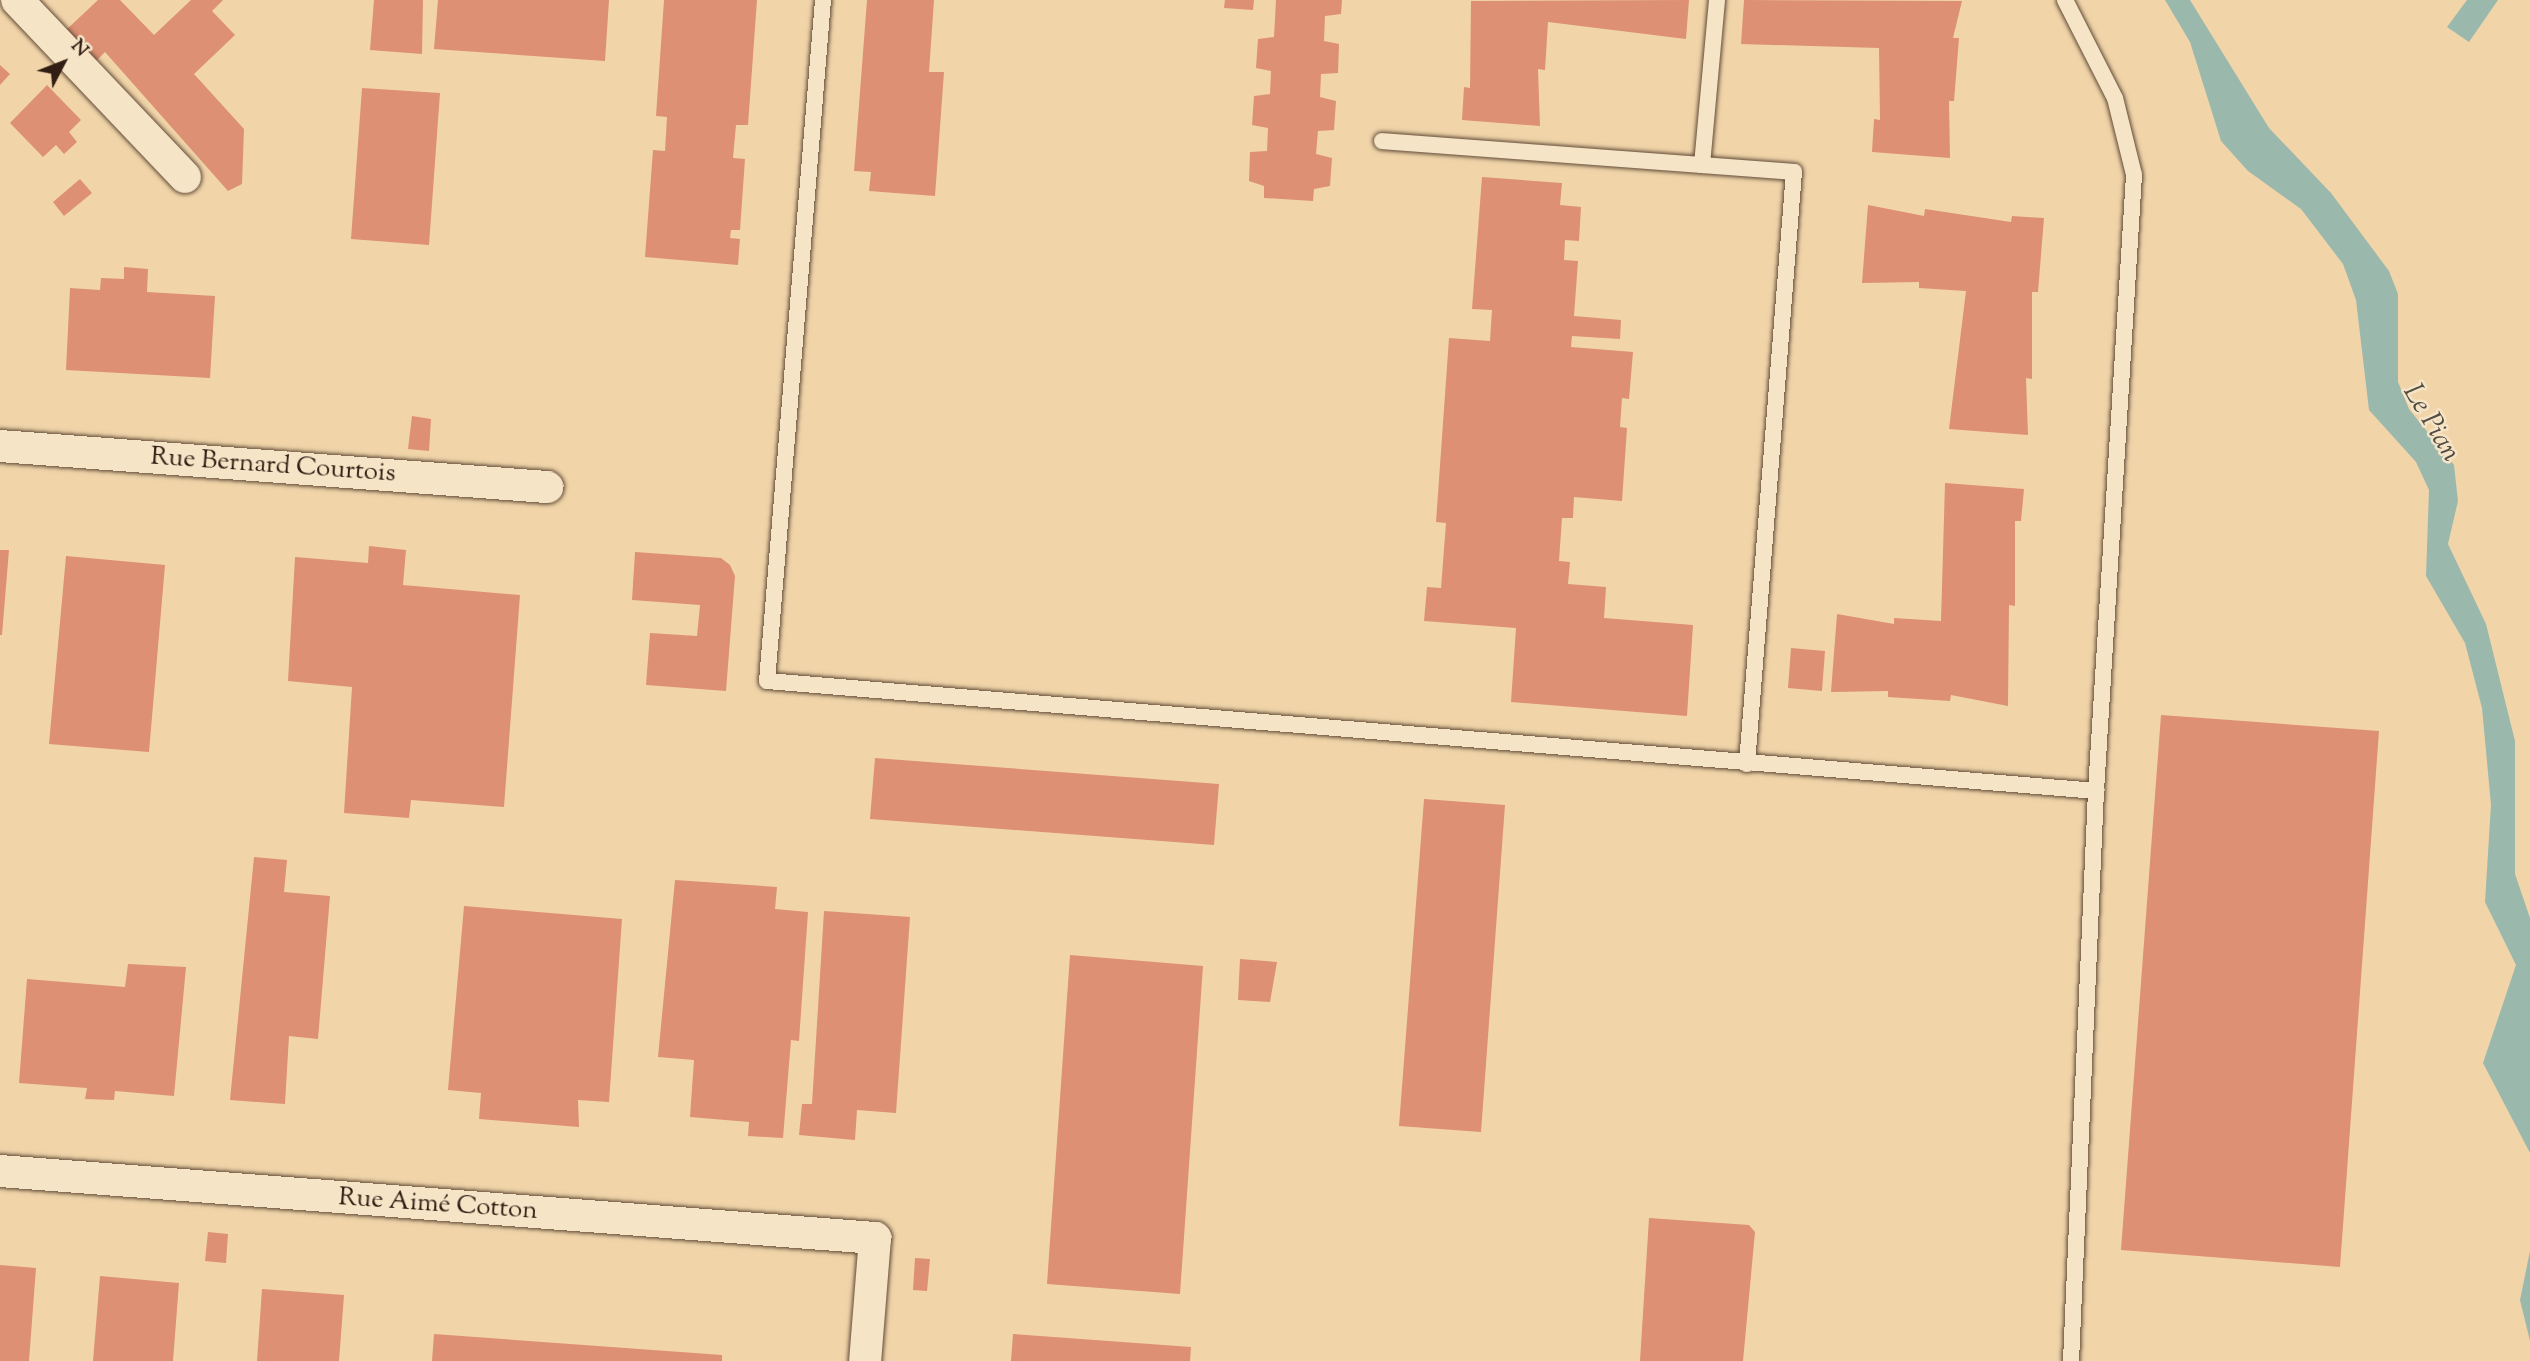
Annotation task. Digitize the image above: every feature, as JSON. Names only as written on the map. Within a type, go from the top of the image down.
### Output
[{"type":"street","points":[[17,0],[185,177]]},
{"type":"street","name":"Rue Bernard Courtois","points":[[0,446],[547,487]]},
{"type":"street","name":"Rue Aimé Cotton","points":[[0,1171],[875,1238],[865,1361]]},
{"type":"lane","points":[[823,0],[767,681],[2096,791]]},
{"type":"lane","points":[[1703,165],[1717,0]]},
{"type":"lane","points":[[2065,0],[2115,98],[2134,175],[2096,791],[2071,1361]]},
{"type":"lane","points":[[1382,141],[1794,172],[1747,764]]},
{"type":"shaded area","points":[[2165,0],[2190,0],[2269,128],[2331,193],[2389,271],[2398,294],[2398,382],[2409,409],[2454,465],[2458,501],[2448,544],[2486,624],[2515,741],[2515,874],[2530,918],[2530,1153],[2483,1063],[2516,965],[2485,902],[2491,805],[2482,708],[2465,643],[2426,576],[2429,490],[2416,462],[2369,410],[2356,300],[2343,264],[2301,209],[2248,171],[2221,141],[2190,42]]},
{"type":"shaded area","points":[[2467,0],[2498,0],[2469,42],[2447,27]]},
{"type":"shaded area","points":[[2530,1251],[2530,1341],[2520,1300]]},
{"type":"building","points":[[98,0],[120,0],[154,35],[191,0],[223,0],[212,11],[235,35],[194,74],[244,129],[242,184],[228,191],[105,52],[95,62],[65,31]]},
{"type":"building","points":[[374,0],[423,0],[422,54],[370,50]]},
{"type":"building","points":[[438,0],[609,0],[605,61],[434,49]]},
{"type":"building","points":[[664,0],[757,0],[748,125],[736,125],[733,158],[745,159],[740,230],[731,230],[730,238],[740,239],[738,265],[645,257],[653,150],[665,151],[667,117],[656,116]]},
{"type":"building","points":[[867,0],[934,0],[929,72],[944,72],[935,196],[869,191],[871,172],[854,171]]},
{"type":"building","points":[[1225,0],[1254,0],[1253,10],[1224,8]]},
{"type":"building","points":[[1276,0],[1342,0],[1341,14],[1325,16],[1324,41],[1339,44],[1338,73],[1321,74],[1320,97],[1336,101],[1334,130],[1318,131],[1316,154],[1332,158],[1330,186],[1314,189],[1313,201],[1264,198],[1264,186],[1249,181],[1250,152],[1267,151],[1268,128],[1252,125],[1254,96],[1270,94],[1271,71],[1256,68],[1258,39],[1274,37]]},
{"type":"building","points":[[1689,0],[1686,39],[1548,22],[1545,70],[1538,69],[1540,126],[1462,120],[1464,87],[1470,88],[1471,1]]},
{"type":"building","points":[[1744,0],[1962,1],[1953,38],[1959,38],[1954,101],[1949,101],[1950,158],[1872,152],[1874,119],[1880,120],[1879,48],[1741,44]]},
{"type":"building","points":[[0,65],[10,74],[0,85]]},
{"type":"building","points":[[47,85],[81,120],[69,132],[77,142],[64,154],[56,145],[43,157],[10,123]]},
{"type":"building","points":[[362,88],[440,93],[429,245],[351,239]]},
{"type":"building","points":[[1482,177],[1562,183],[1560,205],[1581,207],[1579,241],[1565,240],[1564,260],[1578,261],[1574,316],[1621,320],[1620,339],[1572,336],[1571,347],[1633,352],[1629,399],[1622,398],[1620,427],[1627,428],[1622,501],[1574,497],[1573,518],[1562,518],[1559,561],[1570,562],[1568,584],[1606,587],[1604,618],[1693,625],[1687,716],[1511,702],[1516,628],[1424,621],[1427,587],[1441,588],[1446,523],[1436,522],[1449,338],[1490,341],[1492,310],[1472,309]]},
{"type":"building","points":[[80,179],[92,193],[64,216],[53,202]]},
{"type":"building","points":[[1868,205],[1924,216],[1925,209],[2011,222],[2012,216],[2044,218],[2038,292],[2032,292],[2032,379],[2026,378],[2028,435],[1949,429],[1966,291],[1919,288],[1919,282],[1862,283]]},
{"type":"building","points":[[124,267],[148,269],[147,292],[215,296],[210,378],[66,370],[70,288],[100,290],[101,278],[124,279]]},
{"type":"building","points":[[412,416],[431,419],[429,451],[408,449]]},
{"type":"building","points":[[1945,483],[2024,489],[2021,521],[2015,521],[2015,606],[2009,605],[2008,706],[1951,695],[1950,701],[1888,697],[1888,691],[1831,692],[1837,614],[1894,624],[1894,618],[1941,621]]},
{"type":"building","points":[[369,546],[406,550],[403,585],[520,595],[504,807],[411,800],[409,818],[344,813],[352,687],[288,681],[295,557],[368,563]]},
{"type":"building","points":[[0,550],[9,550],[2,635],[0,635]]},
{"type":"building","points":[[635,552],[721,558],[730,565],[735,576],[726,691],[646,685],[650,633],[697,636],[700,605],[632,600]]},
{"type":"building","points":[[66,556],[165,565],[149,752],[49,744]]},
{"type":"building","points":[[1791,648],[1825,651],[1822,691],[1788,688]]},
{"type":"building","points":[[2161,715],[2379,731],[2340,1267],[2121,1250]]},
{"type":"building","points":[[875,758],[1219,784],[1214,845],[870,819]]},
{"type":"building","points":[[1424,799],[1505,805],[1481,1132],[1399,1126]]},
{"type":"building","points":[[254,857],[287,860],[284,892],[330,896],[318,1039],[289,1036],[285,1104],[230,1100]]},
{"type":"building","points":[[675,880],[777,887],[775,909],[808,912],[799,1041],[791,1040],[783,1138],[748,1136],[749,1122],[690,1117],[694,1060],[658,1057]]},
{"type":"building","points":[[464,906],[622,919],[609,1102],[578,1100],[579,1127],[479,1119],[481,1093],[448,1090]]},
{"type":"building","points":[[824,911],[910,917],[896,1113],[857,1110],[855,1140],[799,1135],[802,1104],[812,1104]]},
{"type":"building","points":[[1070,955],[1203,966],[1180,1294],[1047,1284]]},
{"type":"building","points":[[1240,959],[1277,962],[1270,1002],[1238,1000]]},
{"type":"building","points":[[128,964],[186,967],[174,1096],[115,1091],[114,1100],[85,1099],[87,1088],[19,1083],[27,979],[125,987]]},
{"type":"building","points":[[1649,1218],[1749,1225],[1755,1232],[1743,1361],[1640,1361]]},
{"type":"building","points":[[208,1232],[228,1234],[226,1263],[205,1261]]},
{"type":"building","points":[[915,1258],[930,1259],[927,1291],[913,1290]]},
{"type":"building","points":[[0,1265],[36,1268],[29,1361],[0,1361]]},
{"type":"building","points":[[100,1276],[179,1283],[173,1361],[93,1361]]},
{"type":"building","points":[[262,1289],[344,1295],[339,1361],[257,1361]]},
{"type":"building","points":[[434,1334],[722,1355],[722,1361],[432,1361]]},
{"type":"building","points":[[1013,1334],[1191,1347],[1190,1361],[1011,1361]]},
{"type":"water label","name":"Le Pian","points":[[2431,423]]}]
